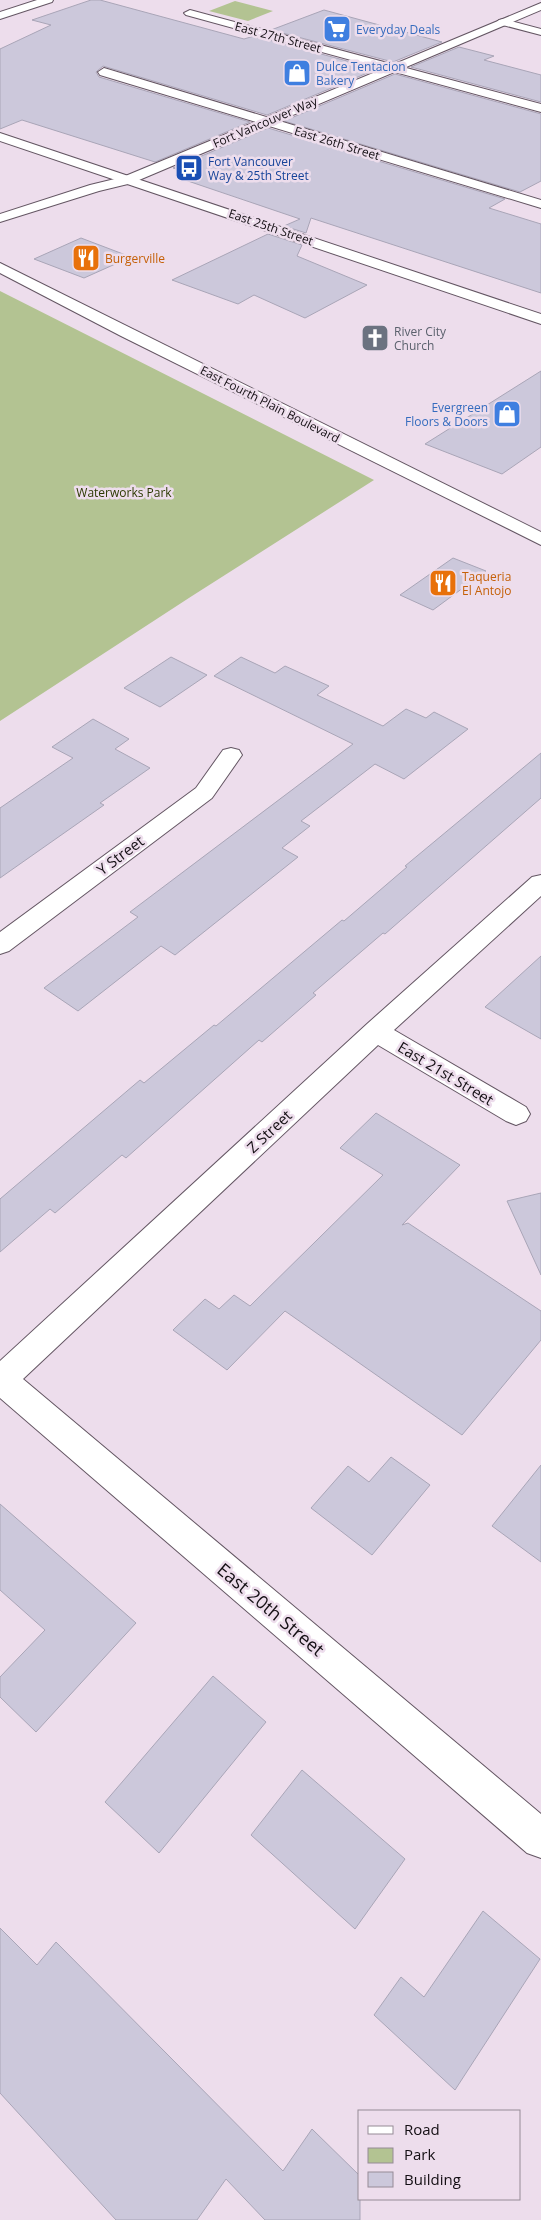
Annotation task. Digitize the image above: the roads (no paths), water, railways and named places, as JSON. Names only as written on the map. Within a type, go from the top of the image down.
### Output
[{"type":"street","points":[[0,16],[48,0]]},
{"type":"street","points":[[525,1],[541,2]]},
{"type":"street","name":"Fort Vancouver Way","points":[[0,218],[42,206],[105,184],[127,180],[541,6]]},
{"type":"street","name":"East 27th Street","points":[[190,13],[541,108]]},
{"type":"street","points":[[503,22],[541,32]]},
{"type":"street","name":"East 26th Street","points":[[104,72],[541,204]]},
{"type":"street","name":"East 25th Street","points":[[0,137],[541,319]]},
{"type":"street","name":"Fort Vancouver Way","points":[[0,230],[80,205],[120,189],[127,180]]},
{"type":"street","name":"East Fourth Plain Boulevard","points":[[0,267],[127,333],[541,539]]},
{"type":"street","name":"Y Street","points":[[0,944],[204,793],[231,755]]},
{"type":"street","name":"Z Street","points":[[0,1380],[376,1031],[541,883]]},
{"type":"street","name":"East 21st Street","points":[[376,1031],[516,1114]]},
{"type":"street","name":"East 20th Street","points":[[0,1380],[541,1839]]},
{"type":"place","name":"Everyday Deals","points":[[337,29]]},
{"type":"place","name":"Dulce Tentacion Bakery","points":[[297,73]]},
{"type":"place","name":"Fort Vancouver Way & 25th Street","points":[[189,168]]},
{"type":"place","name":"Burgerville","points":[[86,258]]},
{"type":"place","name":"River City Church","points":[[375,338]]},
{"type":"place","name":"Evergreen Floors & Doors","points":[[507,414]]},
{"type":"place","name":"Taqueria El Antojo","points":[[443,583]]},
{"type":"park label","name":"Waterworks Park","points":[[124,492]]}]
